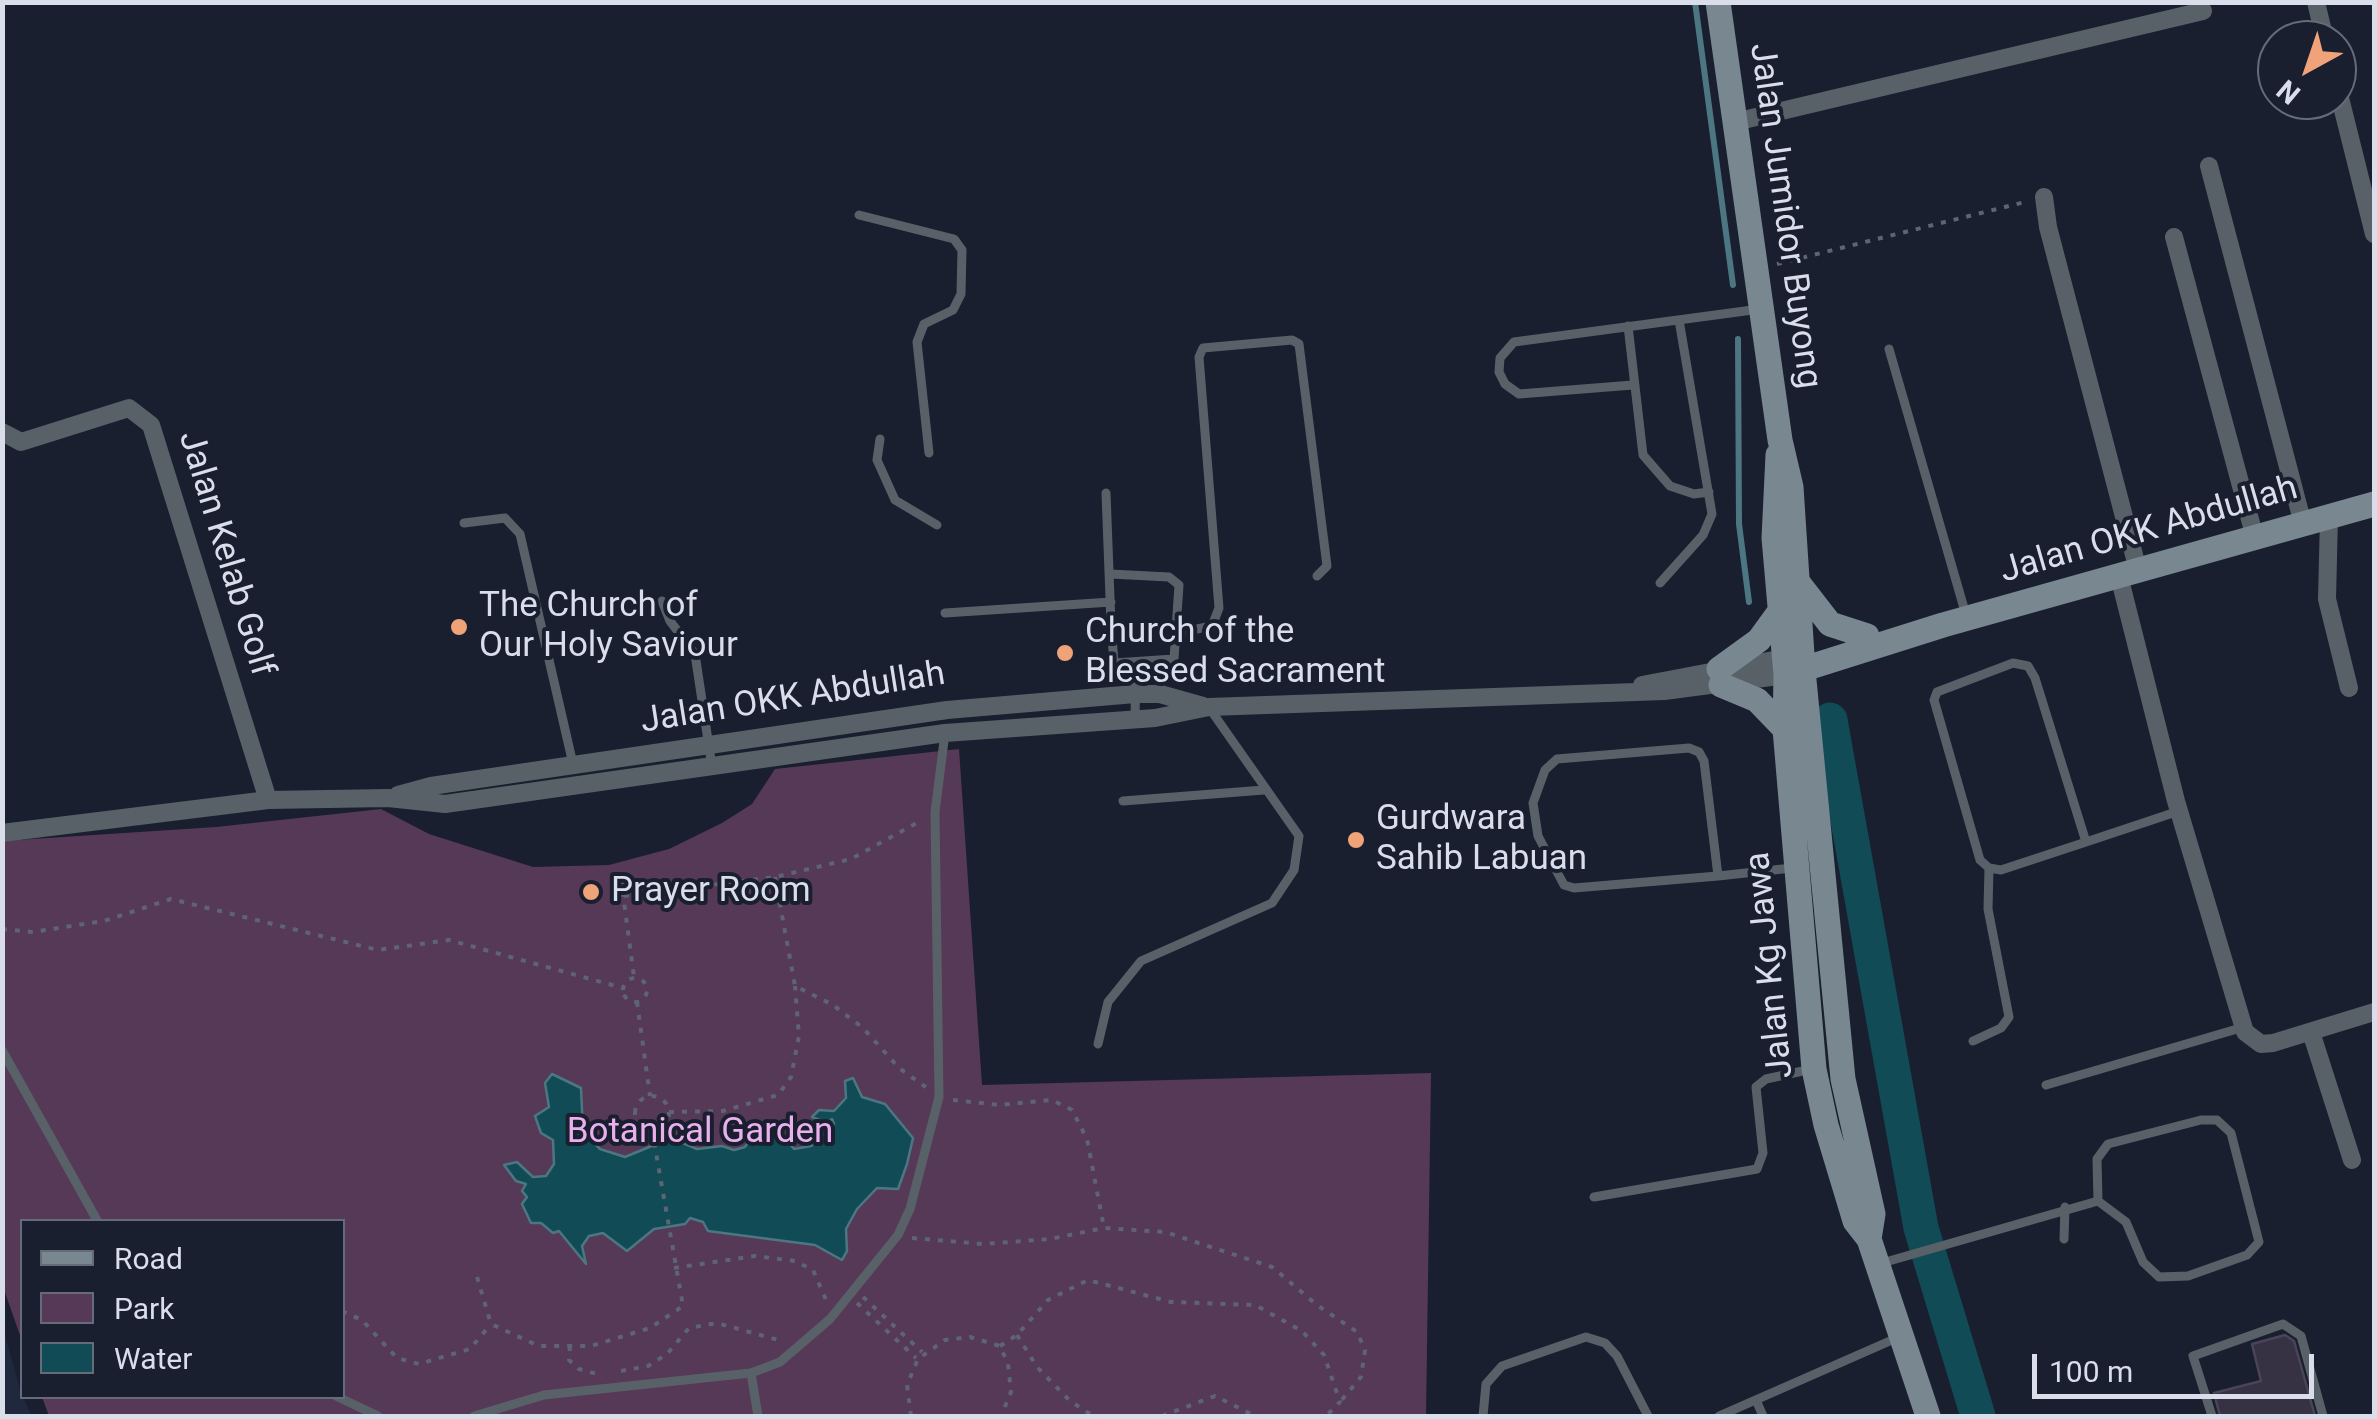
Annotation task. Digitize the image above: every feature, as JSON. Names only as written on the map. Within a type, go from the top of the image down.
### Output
[{"type":"main road","name":"Jalan Jumidor Buyong","points":[[1718,2],[1780,440],[1792,486],[1799,584],[1794,664]]},
{"type":"main road","name":"Jalan Jumidor Buyong","points":[[1780,440],[1773,490],[1780,611],[1794,664]]},
{"type":"main road","name":"Jalan OKK Abdullah","points":[[1794,664],[2374,504]]},
{"type":"main road","points":[[1780,611],[1759,640],[1720,677],[1798,726],[1825,688],[1864,645],[1830,624],[1799,584]]},
{"type":"main road","name":"Jalan Kg Jawa","points":[[1794,664],[1798,726],[1844,1079],[1873,1214],[1873,1252]]},
{"type":"main road","name":"Jalan Kg Jawa","points":[[1798,726],[1794,868],[1814,1068],[1826,1125],[1855,1221],[1873,1252],[1928,1416]]},
{"type":"street","points":[[1736,122],[2203,11]]},
{"type":"street","points":[[2346,120],[2374,234]]},
{"type":"street","points":[[2209,166],[2303,524]]},
{"type":"street","points":[[2044,197],[2179,811],[2244,1027],[2251,1039],[2261,1044],[2374,1012]]},
{"type":"street","points":[[2174,237],[2255,538]]},
{"type":"street","name":"Jalan Kelab Golf","points":[[2,432],[22,442],[128,408],[151,426],[268,800]]},
{"type":"street","points":[[2329,517],[2327,598],[2349,688]]},
{"type":"street","name":"Jalan OKK Abdullah","points":[[2,833],[268,800],[388,798],[431,786],[712,767],[946,733],[1135,719],[1208,707],[1622,690],[1794,664]]},
{"type":"street","name":"Jalan OKK Abdullah","points":[[575,777],[711,748],[947,710],[1135,694],[1160,694],[1208,707]]},
{"type":"street","points":[[2310,1032],[2352,1160]]},
{"type":"lane","points":[[859,214],[954,239],[962,250],[961,294],[953,310],[924,324],[917,342],[930,453]]},
{"type":"lane","points":[[1632,385],[1537,396],[1519,394],[1499,372],[1500,358],[1514,342],[1763,308]]},
{"type":"lane","points":[[1660,583],[1703,535],[1712,514],[1679,320]]},
{"type":"lane","points":[[1628,326],[1640,443],[1649,467],[1670,486],[1694,494],[1709,492]]},
{"type":"lane","points":[[1177,633],[1212,626],[1219,608],[1199,356],[1202,348],[1292,340],[1299,344],[1327,566],[1317,576]]},
{"type":"lane","points":[[1889,349],[1955,622]]},
{"type":"lane","points":[[880,439],[877,460],[895,500],[937,524]]},
{"type":"lane","points":[[1106,493],[1114,663],[1174,659],[1182,591],[1176,581],[1160,576],[1110,574]]},
{"type":"lane","points":[[464,523],[505,518],[520,534],[575,777]]},
{"type":"lane","points":[[662,601],[670,621],[695,654],[712,767]]},
{"type":"lane","points":[[946,614],[1111,602]]},
{"type":"lane","points":[[1160,694],[1163,662]]},
{"type":"lane","points":[[1135,719],[1136,663]]},
{"type":"lane","points":[[2086,842],[2028,666],[2013,663],[1946,686],[1934,700],[1980,860],[1989,868],[2000,870],[2086,842],[2179,811]]},
{"type":"lane","points":[[1098,1044],[1108,1002],[1142,960],[1160,949],[1240,920],[1282,894],[1294,870],[1300,836],[1208,707]]},
{"type":"lane","points":[[474,1416],[544,1395],[751,1373],[780,1362],[853,1294],[898,1235],[910,1209],[938,1097],[935,812],[946,733]]},
{"type":"lane","points":[[1718,876],[1704,761],[1699,752],[1689,748],[1557,759],[1545,770],[1533,803],[1538,836],[1556,877],[1564,885],[1574,888],[1718,876],[1794,868]]},
{"type":"lane","points":[[1123,802],[1264,790]]},
{"type":"lane","points":[[1973,1041],[2001,1028],[2009,1018],[1988,909],[1989,868]]},
{"type":"lane","points":[[2046,1085],[2244,1027]]},
{"type":"lane","points":[[2,1050],[96,1219]]},
{"type":"lane","points":[[1594,1196],[1757,1169],[1763,1154],[1756,1098],[1759,1082],[1814,1068]]},
{"type":"lane","points":[[1873,1252],[1912,1253],[2065,1207],[2098,1201],[2126,1222],[2142,1262],[2160,1276],[2188,1276],[2247,1255],[2259,1242],[2231,1133],[2217,1120],[2200,1120],[2108,1144],[2097,1159],[2098,1201]]},
{"type":"lane","points":[[2064,1238],[2065,1207]]},
{"type":"lane","points":[[2212,1416],[2193,1356],[2283,1324],[2301,1336],[2324,1416]]},
{"type":"lane","points":[[1718,1416],[1901,1336]]},
{"type":"lane","points":[[1483,1416],[1486,1384],[1502,1366],[1586,1337],[1605,1343],[1618,1356],[1648,1416]]},
{"type":"lane","points":[[751,1373],[758,1416]]},
{"type":"lane","points":[[342,1399],[378,1416]]},
{"type":"lane","points":[[1756,1400],[1763,1416]]},
{"type":"path","points":[[1756,269],[2044,197]]},
{"type":"path","points":[[624,896],[775,877],[851,859],[887,843],[935,812]]},
{"type":"path","points":[[622,879],[634,977]]},
{"type":"path","points":[[2,929],[32,932],[104,920],[171,899],[378,950],[449,940],[623,988]]},
{"type":"path","points":[[623,988],[634,977]]},
{"type":"path","points":[[623,988],[626,998],[637,1002],[646,997],[648,986],[634,977]]},
{"type":"path","points":[[668,1112],[724,1112],[778,1095],[791,1077],[799,1036],[794,986]]},
{"type":"path","points":[[637,1002],[650,1096]]},
{"type":"path","points":[[650,1096],[664,1102],[668,1112],[666,1122],[652,1130],[637,1122],[634,1111],[640,1101],[650,1096]]},
{"type":"path","points":[[476,1278],[491,1324],[539,1346],[591,1346],[650,1328],[683,1306],[652,1130]]},
{"type":"path","points":[[898,1235],[983,1244],[1050,1239],[1104,1228],[1165,1232],[1272,1267],[1357,1332],[1365,1350],[1361,1377],[1326,1416]]},
{"type":"path","points":[[674,1268],[710,1259],[755,1256],[795,1261],[813,1270],[832,1316]]},
{"type":"path","points":[[911,1416],[907,1384],[924,1353],[958,1337],[1000,1346],[1018,1335],[1048,1300],[1088,1280],[1172,1302],[1255,1305],[1302,1332],[1324,1355],[1340,1402]]},
{"type":"path","points":[[853,1294],[924,1353]]},
{"type":"path","points":[[853,1294],[918,1359]]},
{"type":"path","points":[[345,1312],[362,1320],[397,1358],[418,1364],[470,1349],[491,1324]]},
{"type":"path","points":[[616,1372],[648,1366],[668,1354],[689,1328],[717,1323],[779,1339],[794,1350]]},
{"type":"path","points":[[1018,1335],[1037,1367],[1070,1402],[1093,1416]]},
{"type":"path","points":[[570,1346],[569,1360],[579,1370],[599,1375]]},
{"type":"path","points":[[1000,1346],[1012,1378],[1000,1416]]},
{"type":"path","points":[[1162,1416],[1215,1396],[1255,1416]]},
{"type":"shaded area","points":[[3,1328],[20,1399],[32,1416],[3,1416]]},
{"type":"green space","name":"Botanical Garden","points":[[959,749],[982,1085],[1431,1073],[1426,1416],[49,1416],[43,1399],[345,1399],[345,1219],[20,1219],[20,1335],[2,1284],[2,841],[216,827],[381,809],[429,834],[533,867],[609,865],[669,849],[722,823],[752,804],[775,769]]},
{"type":"water","points":[[552,1074],[581,1088],[583,1132],[600,1149],[625,1157],[671,1138],[697,1149],[722,1146],[734,1150],[745,1147],[761,1123],[776,1127],[794,1149],[811,1146],[834,1124],[832,1119],[827,1123],[812,1117],[819,1110],[834,1111],[846,1098],[845,1081],[853,1078],[862,1097],[885,1104],[913,1138],[898,1189],[877,1188],[857,1209],[846,1229],[847,1251],[842,1260],[815,1245],[708,1231],[703,1222],[690,1218],[685,1224],[654,1229],[627,1251],[603,1233],[589,1236],[582,1246],[586,1264],[559,1231],[553,1233],[541,1223],[531,1223],[522,1204],[527,1197],[522,1191],[526,1184],[516,1181],[504,1165],[517,1162],[533,1177],[546,1176],[554,1164],[553,1140],[541,1133],[535,1116],[549,1107],[545,1083]]},
{"type":"building","points":[[2285,1335],[2294,1341],[2315,1416],[2220,1416],[2214,1393],[2261,1381],[2252,1344]]},
{"type":"waterway","points":[[1695,2],[1733,285]]},
{"type":"waterway","points":[[1738,339],[1739,524],[1749,602]]},
{"type":"waterway","points":[[1830,720],[1921,1228],[1978,1416]]},
{"type":"place","name":"The Church of Our Holy Saviour","points":[[459,627]]},
{"type":"place","name":"Church of the Blessed Sacrament","points":[[1065,653]]},
{"type":"place","name":"Gurdwara Sahib Labuan","points":[[1356,840]]},
{"type":"place","name":"Prayer Room","points":[[591,892]]}]
